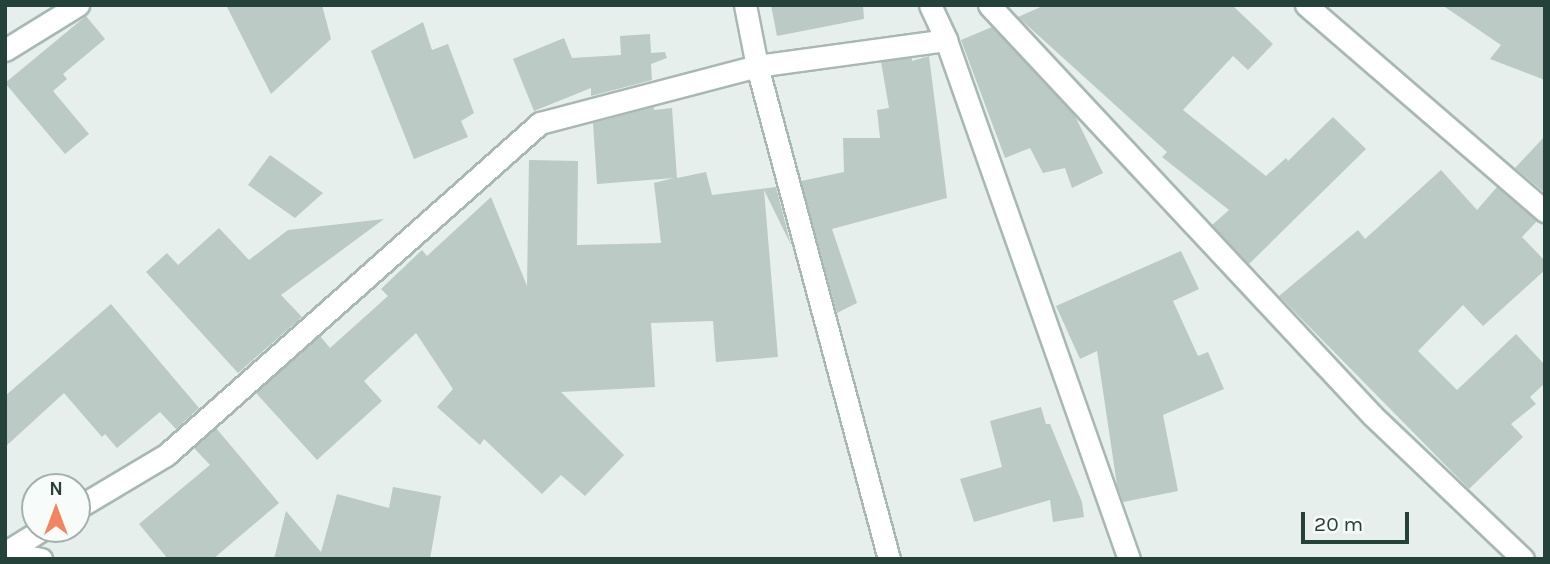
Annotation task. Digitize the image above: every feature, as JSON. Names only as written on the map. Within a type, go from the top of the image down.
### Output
[{"type":"street","points":[[5,50],[78,5]]},
{"type":"street","points":[[745,5],[757,66],[889,559]]},
{"type":"street","points":[[930,5],[946,40],[1129,559]]},
{"type":"street","points":[[989,5],[1373,416],[1523,559]]},
{"type":"street","points":[[1306,5],[1545,211]]},
{"type":"street","points":[[91,500],[166,455],[540,123],[757,66],[946,40]]},
{"type":"street","points":[[6,552],[21,543]]},
{"type":"street","points":[[6,552],[6,559]]},
{"type":"street","points":[[6,552],[41,559]]},
{"type":"building","points":[[226,5],[322,5],[331,39],[271,94]]},
{"type":"building","points":[[771,5],[863,5],[864,19],[777,36]]},
{"type":"building","points":[[1045,5],[1232,5],[1273,44],[1248,70],[1233,56],[1183,110],[1266,176],[1286,158],[1288,161],[1333,117],[1366,149],[1249,264],[1212,225],[1229,210],[1162,157],[1167,152],[1018,17]]},
{"type":"building","points":[[1442,5],[1545,5],[1545,80],[1490,59],[1501,45]]},
{"type":"building","points":[[86,16],[105,39],[63,74],[67,79],[53,91],[89,134],[65,154],[5,83]]},
{"type":"building","points":[[423,22],[432,50],[448,44],[474,113],[461,121],[468,137],[414,159],[371,51]]},
{"type":"building","points":[[992,27],[1075,116],[1103,173],[1072,188],[1065,168],[1043,173],[1030,148],[1005,158],[961,40]]},
{"type":"building","points":[[650,34],[651,53],[665,52],[667,58],[651,64],[652,80],[591,96],[591,88],[534,111],[513,59],[564,38],[572,58],[621,55],[620,36]]},
{"type":"building","points":[[929,56],[947,198],[832,229],[857,303],[837,313],[801,181],[844,172],[843,138],[880,138],[877,110],[889,108],[881,62],[912,58],[912,61]]},
{"type":"building","points":[[654,107],[654,110],[672,108],[677,178],[706,172],[712,195],[776,187],[791,245],[764,190],[778,357],[716,362],[713,321],[651,323],[655,387],[561,392],[624,455],[585,496],[561,475],[542,494],[484,439],[480,445],[437,407],[453,389],[416,333],[364,381],[382,401],[317,460],[256,393],[320,336],[330,348],[388,296],[381,289],[422,250],[427,256],[491,197],[527,286],[529,160],[578,161],[577,245],[661,243],[654,183],[674,178],[597,184],[593,123]]},
{"type":"building","points":[[1545,136],[1545,193],[1515,168]]},
{"type":"building","points":[[270,155],[323,193],[295,218],[248,185]]},
{"type":"building","points":[[1441,170],[1477,210],[1497,187],[1537,221],[1522,237],[1545,261],[1545,270],[1483,326],[1463,305],[1418,351],[1457,390],[1516,334],[1545,365],[1545,383],[1530,397],[1536,404],[1511,424],[1523,437],[1469,489],[1279,296],[1358,230],[1365,239]]},
{"type":"building","points":[[384,219],[281,295],[302,317],[238,373],[146,272],[167,253],[178,265],[219,228],[249,260],[288,230]]},
{"type":"building","points":[[1181,251],[1199,289],[1173,301],[1198,356],[1208,352],[1224,389],[1163,415],[1178,491],[1123,502],[1117,485],[1097,351],[1080,359],[1056,306]]},
{"type":"building","points":[[111,304],[199,408],[176,429],[160,412],[117,448],[105,434],[102,437],[64,393],[5,447],[5,396]]},
{"type":"building","points":[[1041,407],[1046,424],[1050,424],[1082,502],[1084,517],[1053,522],[1050,500],[974,522],[960,479],[1002,467],[990,421]]},
{"type":"building","points":[[216,428],[279,503],[213,559],[168,559],[139,524],[210,465],[194,448]]},
{"type":"building","points":[[393,487],[441,496],[430,559],[274,559],[286,511],[321,552],[337,494],[389,508]]}]
